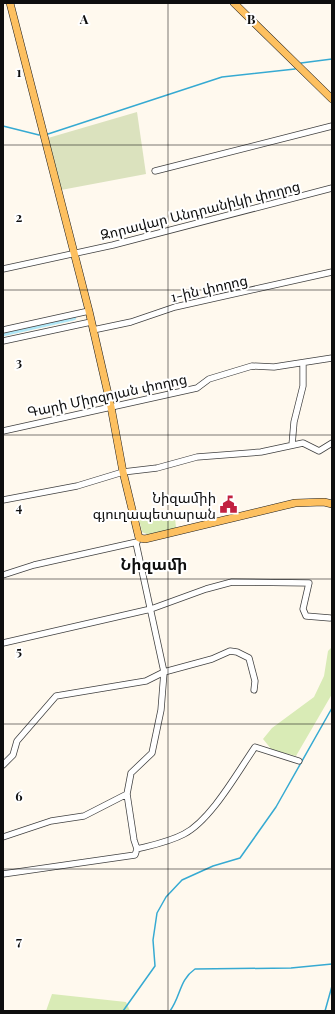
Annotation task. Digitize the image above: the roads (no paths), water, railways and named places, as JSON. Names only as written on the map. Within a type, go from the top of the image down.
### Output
[{"type":"main road","points":[[10,3],[89,311],[111,407],[138,540],[295,503],[319,502],[332,504]]},
{"type":"main road","points":[[234,3],[332,99]]},
{"type":"street","points":[[155,172],[332,126]]},
{"type":"street","name":"Զորավար Անդրանիկի փողոց","points":[[3,269],[74,254],[332,188]]},
{"type":"street","name":"1-ին փողոց","points":[[93,330],[131,322],[176,307],[332,272]]},
{"type":"street","points":[[3,330],[89,311]]},
{"type":"street","points":[[3,341],[91,322]]},
{"type":"street","name":"Գարի Միրզոյան փողոց","points":[[3,430],[197,388],[208,379],[252,366],[274,367],[332,358]]},
{"type":"street","points":[[292,445],[294,422],[303,386],[303,363]]},
{"type":"street","points":[[3,500],[77,486],[123,472],[157,468],[197,457],[261,452],[303,443],[319,451],[332,444]]},
{"type":"street","points":[[3,575],[34,565],[138,540],[164,672],[161,710],[152,753],[131,773],[127,794],[134,840],[137,848],[135,855],[3,874]]},
{"type":"street","points":[[3,643],[151,609],[232,582],[309,583],[303,609],[306,616],[330,618]]},
{"type":"street","points":[[3,765],[13,755],[17,741],[56,696],[146,681],[164,672],[212,659],[230,651],[237,652],[249,658],[255,681],[254,690]]},
{"type":"street","points":[[137,848],[171,840],[185,834],[198,824],[210,811],[255,747],[299,761]]},
{"type":"street","points":[[3,837],[51,821],[84,816],[127,794]]},
{"type":"waterway","points":[[301,63],[332,59]]},
{"type":"waterway","points":[[48,134],[222,77],[295,69]]},
{"type":"waterway","points":[[3,126],[39,135]]},
{"type":"waterway","points":[[3,334],[74,318]]},
{"type":"waterway","points":[[123,1011],[155,966],[153,940],[157,913],[166,897],[182,880],[213,866],[240,858],[276,807],[332,708]]},
{"type":"waterway","points":[[170,1011],[183,983],[195,969],[291,968],[332,964]]},
{"type":"waterway","points":[[325,1011],[332,986]]},
{"type":"place","name":"Նիզամիի գյուղապետարան","points":[[229,505]]},
{"type":"district","name":"Նիզամի","points":[[154,563]]}]
